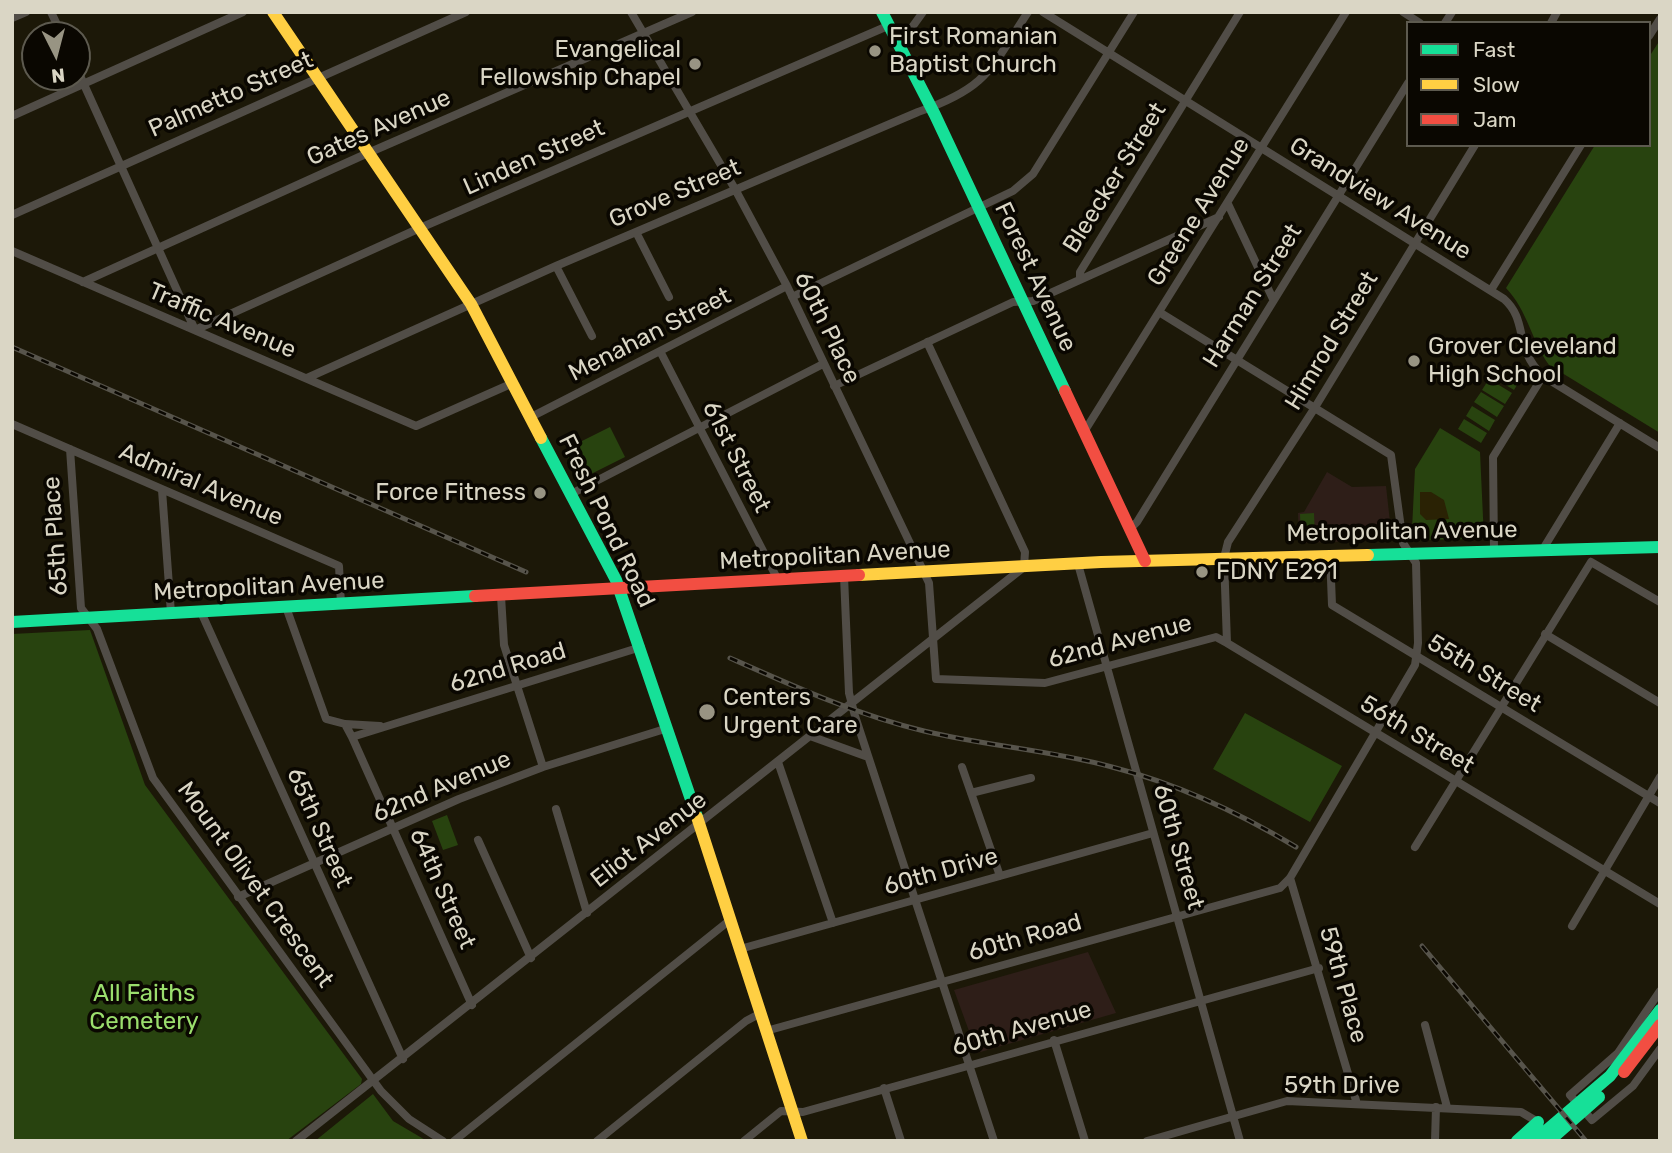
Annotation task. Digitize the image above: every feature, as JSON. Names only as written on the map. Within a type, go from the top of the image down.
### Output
[{"type":"main road","name":"Fresh Pond Road","points":[[273,12],[471,304],[620,589],[802,1141]]},
{"type":"main road","name":"Forest Avenue","points":[[883,12],[932,107],[1145,561]]},
{"type":"main road","name":"Metropolitan Avenue","points":[[12,622],[1078,564],[1543,549],[1591,555],[1660,547]]},
{"type":"main road","points":[[1534,1141],[1610,1076],[1660,1010]]},
{"type":"main road","points":[[1549,1141],[1613,1085],[1660,1025]]},
{"type":"main road","points":[[1517,1141],[1541,1124],[1555,1141]]},
{"type":"street","points":[[12,19],[26,12]]},
{"type":"street","points":[[91,82],[243,12]]},
{"type":"street","name":"Palmetto Street","points":[[12,215],[466,12]]},
{"type":"street","name":"60th Place","points":[[631,12],[735,189],[787,286],[929,583],[936,679]]},
{"type":"street","name":"Gates Avenue","points":[[83,282],[368,153],[692,12]]},
{"type":"street","points":[[900,44],[923,12]]},
{"type":"street","name":"Grove Street","points":[[307,379],[556,266],[956,98],[984,78],[1028,12]]},
{"type":"street","name":"Grandview Avenue","points":[[1044,12],[1491,290],[1509,303],[1517,315],[1529,363],[1543,376],[1660,448]]},
{"type":"street","points":[[792,297],[1013,191],[1033,174],[1134,12]]},
{"type":"street","name":"Bleecker Street","points":[[834,386],[1013,302],[1033,301],[1080,279],[1080,272],[1240,12]]},
{"type":"street","name":"Greene Avenue","points":[[1084,432],[1346,12]]},
{"type":"street","name":"Linden Street","points":[[195,330],[419,228],[890,24]]},
{"type":"street","name":"Harman Street","points":[[1130,529],[1137,522],[1406,86]]},
{"type":"street","points":[[12,116],[70,91]]},
{"type":"street","points":[[87,91],[195,330]]},
{"type":"street","name":"Himrod Street","points":[[1224,558],[1228,542],[1314,408],[1474,147]]},
{"type":"street","points":[[1491,290],[1579,147]]},
{"type":"street","points":[[1228,204],[1273,299]]},
{"type":"street","points":[[1080,279],[1219,218]]},
{"type":"street","points":[[636,232],[669,297]]},
{"type":"street","name":"Traffic Avenue","points":[[12,251],[416,426],[513,383]]},
{"type":"street","points":[[556,266],[592,336]]},
{"type":"street","name":"Menahan Street","points":[[531,417],[787,286]]},
{"type":"street","points":[[1159,312],[1391,455],[1403,543],[1416,563],[1417,656],[1290,877]]},
{"type":"street","points":[[927,342],[1025,552],[1024,567]]},
{"type":"street","name":"61st Street","points":[[660,351],[778,580]]},
{"type":"street","points":[[571,494],[823,364]]},
{"type":"street","points":[[1494,550],[1493,457],[1543,376]]},
{"type":"street","points":[[1543,549],[1620,423]]},
{"type":"street","name":"Admiral Avenue","points":[[12,424],[339,566],[341,604]]},
{"type":"street","name":"65th Place","points":[[70,449],[81,608],[87,618]]},
{"type":"street","points":[[162,489],[171,613]]},
{"type":"street","name":"55th Street","points":[[1330,554],[1332,605],[1660,803]]},
{"type":"street","points":[[1415,847],[1591,555],[1660,602]]},
{"type":"street","points":[[1224,558],[1227,643]]},
{"type":"street","name":"60th Street","points":[[1078,564],[1240,1141]]},
{"type":"street","name":"Eliot Avenue","points":[[296,1141],[375,1082],[1024,567]]},
{"type":"street","points":[[844,576],[851,702],[994,1141]]},
{"type":"street","points":[[501,596],[504,645],[542,767]]},
{"type":"street","name":"64th Street","points":[[286,607],[326,719],[345,724],[352,737],[472,1005]]},
{"type":"street","name":"65th Street","points":[[201,612],[403,1059]]},
{"type":"street","name":"Mount Olivet Crescent","points":[[87,618],[97,629],[153,778],[375,1082],[408,1119],[443,1141]]},
{"type":"street","points":[[1545,634],[1660,703]]},
{"type":"street","name":"62nd Avenue","points":[[936,679],[1045,683],[1216,637],[1227,643]]},
{"type":"street","name":"56th Street","points":[[1227,643],[1660,904]]},
{"type":"street","name":"62nd Road","points":[[352,737],[641,647]]},
{"type":"street","name":"62nd Road","points":[[345,724],[386,727]]},
{"type":"street","name":"62nd Avenue","points":[[238,897],[393,828],[542,767],[668,729]]},
{"type":"street","points":[[810,736],[868,757]]},
{"type":"street","points":[[778,762],[833,923]]},
{"type":"street","points":[[962,767],[1000,876]]},
{"type":"street","points":[[1572,926],[1660,777]]},
{"type":"street","points":[[971,793],[1031,778]]},
{"type":"street","points":[[556,809],[587,913]]},
{"type":"street","name":"60th Drive","points":[[740,949],[1153,833]]},
{"type":"street","points":[[478,840],[531,958]]},
{"type":"street","name":"60th Road","points":[[766,1031],[1280,888],[1290,877]]},
{"type":"street","name":"59th Place","points":[[1290,877],[1357,1104]]},
{"type":"street","points":[[454,1141],[730,920]]},
{"type":"street","name":"60th Avenue","points":[[744,1141],[781,1111],[803,1112],[1200,999],[1319,968]]},
{"type":"street","points":[[1660,991],[1618,1053],[1570,1096],[1592,1120],[1633,1086],[1660,1049]]},
{"type":"street","points":[[597,1141],[746,1021],[761,1013]]},
{"type":"street","points":[[1424,1025],[1447,1107]]},
{"type":"street","points":[[1054,1040],[1085,1141]]},
{"type":"street","points":[[884,1088],[901,1141]]},
{"type":"street","name":"59th Drive","points":[[1147,1141],[1287,1101],[1521,1112],[1541,1124]]},
{"type":"street","points":[[1435,1141],[1436,1107]]},
{"type":"shaded area","points":[[1327,472],[1352,487],[1386,486],[1392,540],[1299,543],[1298,513],[1304,512]]},
{"type":"shaded area","points":[[1088,952],[1116,1013],[977,1053],[954,990]]},
{"type":"green space","points":[[1660,40],[1660,433],[1549,365],[1519,306],[1506,288],[1594,147],[1651,147],[1651,54]]},
{"type":"green space","points":[[1497,366],[1520,380],[1514,390],[1491,376]]},
{"type":"green space","points":[[1489,379],[1512,393],[1505,404],[1482,390]]},
{"type":"green space","points":[[1481,392],[1504,406],[1497,417],[1474,402]]},
{"type":"green space","points":[[1472,406],[1495,420],[1489,431],[1466,416]]},
{"type":"green space","points":[[1464,419],[1487,433],[1481,443],[1458,429]]},
{"type":"green space","points":[[610,427],[625,457],[579,480],[564,450]]},
{"type":"green space","points":[[1440,428],[1480,452],[1484,539],[1414,540],[1412,529],[1415,469]]},
{"type":"green space","points":[[1314,513],[1315,538],[1301,539],[1300,514]]},
{"type":"green space","name":"All Faiths Cemetery","points":[[90,630],[145,785],[362,1079],[361,1084],[286,1141],[12,1141],[12,634]]},
{"type":"green space","points":[[1245,713],[1342,766],[1310,822],[1213,769]]},
{"type":"green space","points":[[447,815],[458,845],[443,850],[432,821]]},
{"type":"green space","points":[[373,1094],[393,1121],[427,1141],[315,1141]]},
{"type":"sand","points":[[1420,492],[1431,492],[1444,500],[1449,519],[1426,520],[1420,514]]},
{"type":"railway","points":[[12,347],[526,572]]},
{"type":"railway","points":[[730,658],[874,717],[947,736],[1089,761],[1160,782],[1230,811],[1296,847]]},
{"type":"railway","points":[[1422,946],[1586,1141]]},
{"type":"traffic: fast","points":[[882,12],[935,115],[1065,391]]},
{"type":"traffic: fast","points":[[541,438],[616,580],[697,817]]},
{"type":"traffic: fast","points":[[1368,555],[1660,547]]},
{"type":"traffic: fast","points":[[12,622],[475,596]]},
{"type":"traffic: fast","points":[[1534,1141],[1610,1076],[1660,1010]]},
{"type":"traffic: fast","points":[[1549,1141],[1599,1097]]},
{"type":"traffic: fast","points":[[1517,1141],[1538,1122]]},
{"type":"traffic: slow","points":[[273,12],[471,304],[541,438]]},
{"type":"traffic: slow","points":[[859,575],[1101,562],[1368,555]]},
{"type":"traffic: slow","points":[[697,817],[802,1141]]},
{"type":"traffic: jam","points":[[1065,391],[1145,561]]},
{"type":"traffic: jam","points":[[475,596],[859,575]]},
{"type":"traffic: jam","points":[[1624,1072],[1660,1025]]},
{"type":"place","name":"First Romanian Baptist Church","points":[[875,51]]},
{"type":"place","name":"Evangelical Fellowship Chapel","points":[[695,64]]},
{"type":"place","name":"Grover Cleveland High School","points":[[1414,361]]},
{"type":"place","name":"Force Fitness","points":[[540,493]]},
{"type":"place","name":"FDNY E291","points":[[1202,572]]},
{"type":"place","name":"Centers Urgent Care","points":[[707,712]]}]
